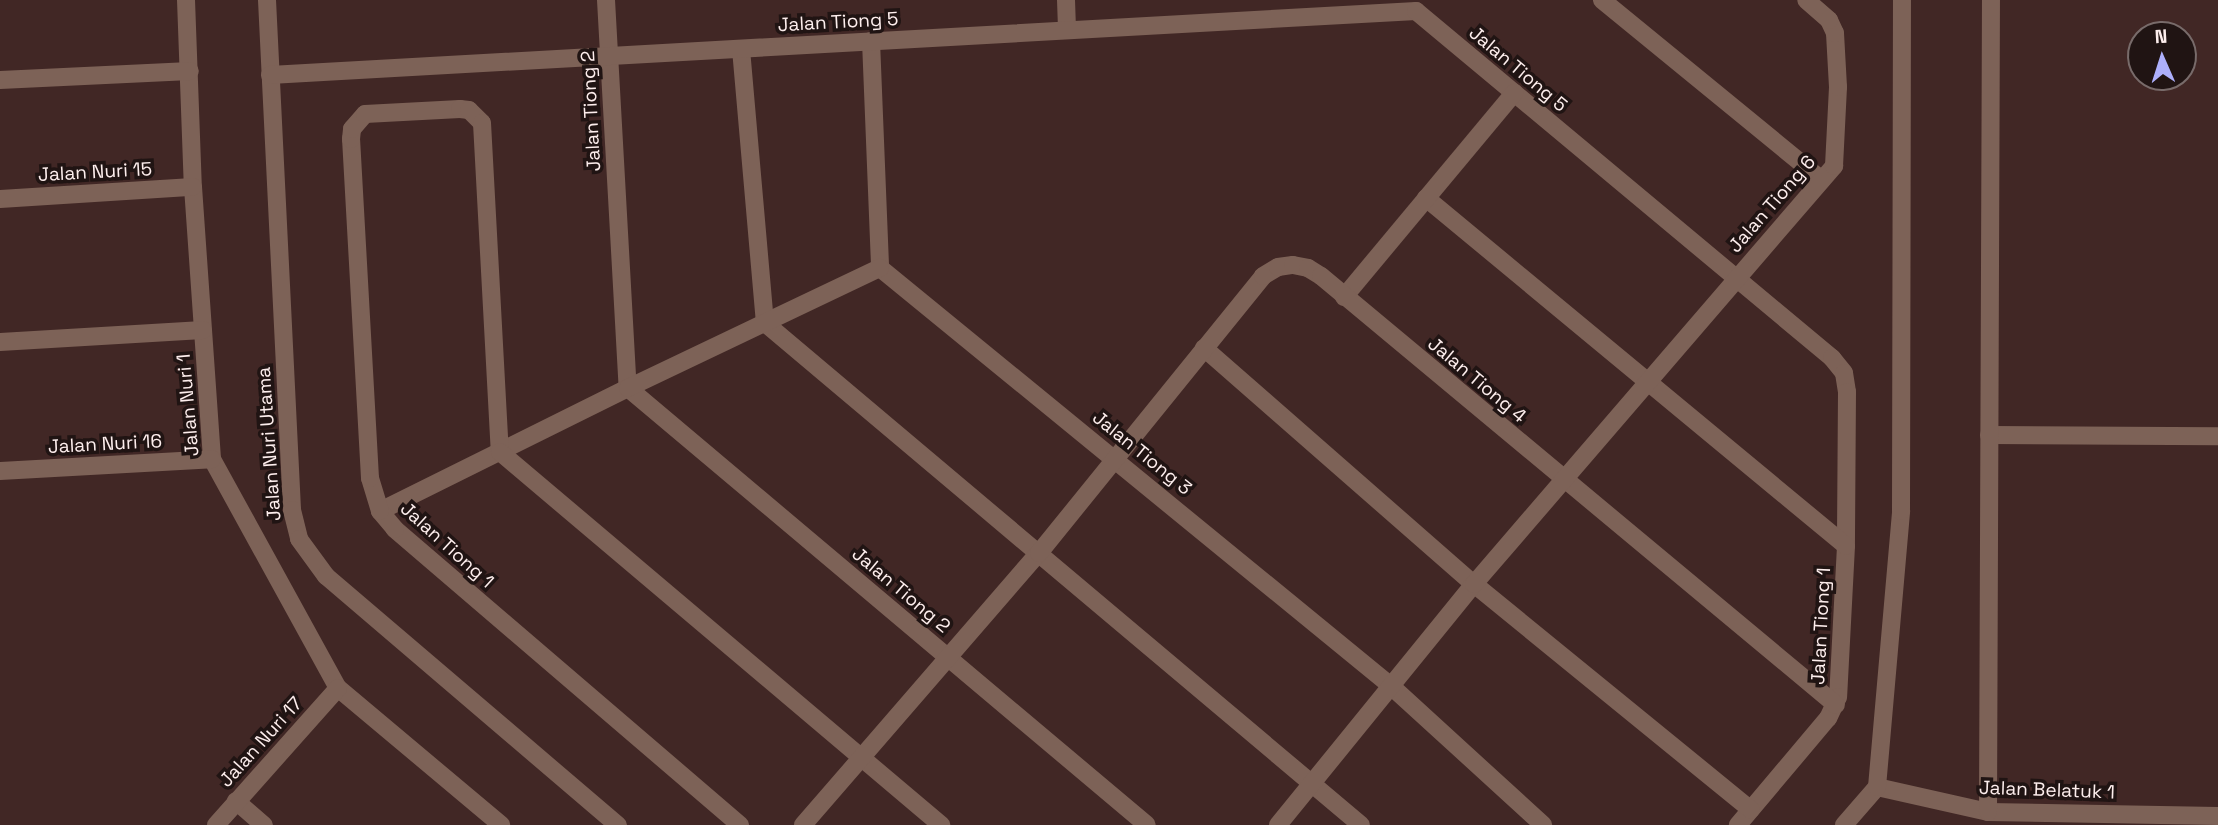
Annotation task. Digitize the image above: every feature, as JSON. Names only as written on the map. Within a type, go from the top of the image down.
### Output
[{"type":"street","name":"Jalan Nuri 1","points":[[186,0],[193,187],[212,459],[338,688],[501,825]]},
{"type":"street","name":"Jalan Nuri Utama","points":[[267,0],[292,510],[299,539],[326,576],[618,825]]},
{"type":"street","name":"Jalan Tiong 2","points":[[606,0],[628,388],[1147,825]]},
{"type":"street","points":[[1066,0],[1067,30]]},
{"type":"street","points":[[1602,0],[1822,180]]},
{"type":"street","name":"Jalan Tiong 6","points":[[1278,825],[1474,584],[1834,166],[1836,40],[1829,20],[1806,0]]},
{"type":"street","points":[[1844,825],[1877,787],[1901,511],[1902,0]]},
{"type":"street","points":[[1988,812],[1991,0]]},
{"type":"street","name":"Jalan Tiong 5","points":[[271,75],[1067,30],[1417,5],[1514,93],[1839,365],[1846,383],[1848,435]]},
{"type":"street","points":[[380,511],[628,388],[880,268],[872,41]]},
{"type":"street","points":[[741,49],[765,323],[1361,825]]},
{"type":"street","points":[[0,80],[190,71]]},
{"type":"street","points":[[1344,297],[1514,93]]},
{"type":"street","name":"Jalan Tiong 1","points":[[500,452],[482,123],[469,110],[460,109],[375,112],[357,121],[351,139],[370,478],[380,511],[395,529],[740,825]]},
{"type":"street","name":"Jalan Nuri 15","points":[[0,199],[193,187]]},
{"type":"street","points":[[1426,198],[1846,546]]},
{"type":"street","name":"Jalan Tiong 4","points":[[803,825],[1039,553],[1263,276],[1278,267],[1293,265],[1308,268],[1344,297],[1836,705]]},
{"type":"street","name":"Jalan Tiong 3","points":[[880,268],[1116,458],[1391,686],[1543,825]]},
{"type":"street","points":[[0,342],[203,330]]},
{"type":"street","points":[[1204,348],[1474,584],[1751,810]]},
{"type":"street","name":"Jalan Tiong 1","points":[[1738,825],[1836,705],[1846,546],[1848,435]]},
{"type":"street","points":[[1989,435],[2218,436]]},
{"type":"street","points":[[500,452],[941,825]]},
{"type":"street","name":"Jalan Nuri 16","points":[[0,471],[212,459]]},
{"type":"street","name":"Jalan Nuri 17","points":[[216,825],[338,688]]},
{"type":"street","name":"Jalan Belatuk 1","points":[[1877,787],[1988,812],[2218,816]]},
{"type":"street","points":[[236,801],[264,825]]}]
